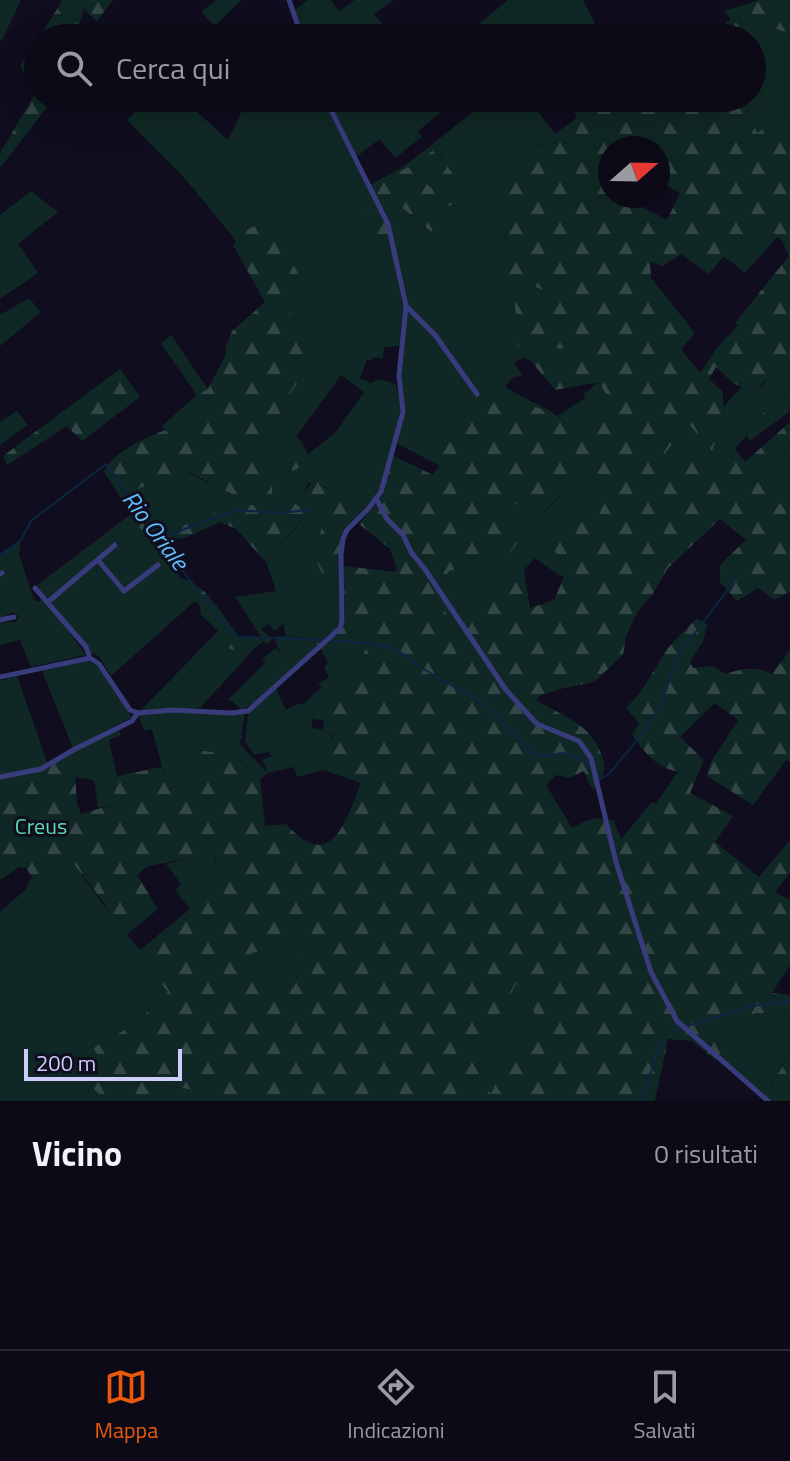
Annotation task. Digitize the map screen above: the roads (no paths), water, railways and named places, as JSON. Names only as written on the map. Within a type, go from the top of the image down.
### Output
[{"type":"street","points":[[289,0],[297,24]]},
{"type":"street","points":[[35,588],[86,647],[90,658],[99,664],[130,710],[138,713],[248,711],[340,628],[343,539],[347,530],[381,492],[403,412],[399,376],[406,306],[388,224],[332,112]]},
{"type":"street","points":[[406,306],[435,335],[477,394]]},
{"type":"street","points":[[376,498],[387,519],[403,535],[411,552],[506,690],[537,724],[579,741],[591,758],[616,862],[651,972],[677,1021],[768,1101]]},
{"type":"street","points":[[48,602],[115,545]]},
{"type":"street","points":[[98,560],[124,591],[158,565]]},
{"type":"street","points":[[0,620],[14,617]]},
{"type":"street","points":[[0,677],[90,658]]},
{"type":"street","points":[[0,777],[41,769],[132,721],[138,713]]},
{"type":"waterway","name":"Rio Oriale","points":[[0,555],[21,540],[31,521],[106,464],[186,575],[225,626],[238,637],[325,640]]},
{"type":"waterway","points":[[159,536],[235,510],[278,513],[309,510]]},
{"type":"waterway","name":"Rio Oriale","points":[[599,780],[609,774],[647,728],[659,709],[680,652],[737,578]]},
{"type":"waterway","name":"Rio Oriale","points":[[331,640],[388,647],[419,666]]},
{"type":"waterway","name":"Rio Oriale","points":[[420,667],[489,707],[533,753],[541,756],[564,753],[585,759],[589,766]]},
{"type":"waterway","points":[[687,1026],[752,1006],[790,1001]]},
{"type":"waterway","points":[[675,1031],[681,1029]]},
{"type":"waterway","points":[[642,1101],[662,1043]]},
{"type":"park label","name":"Creus","points":[[41,826]]}]
